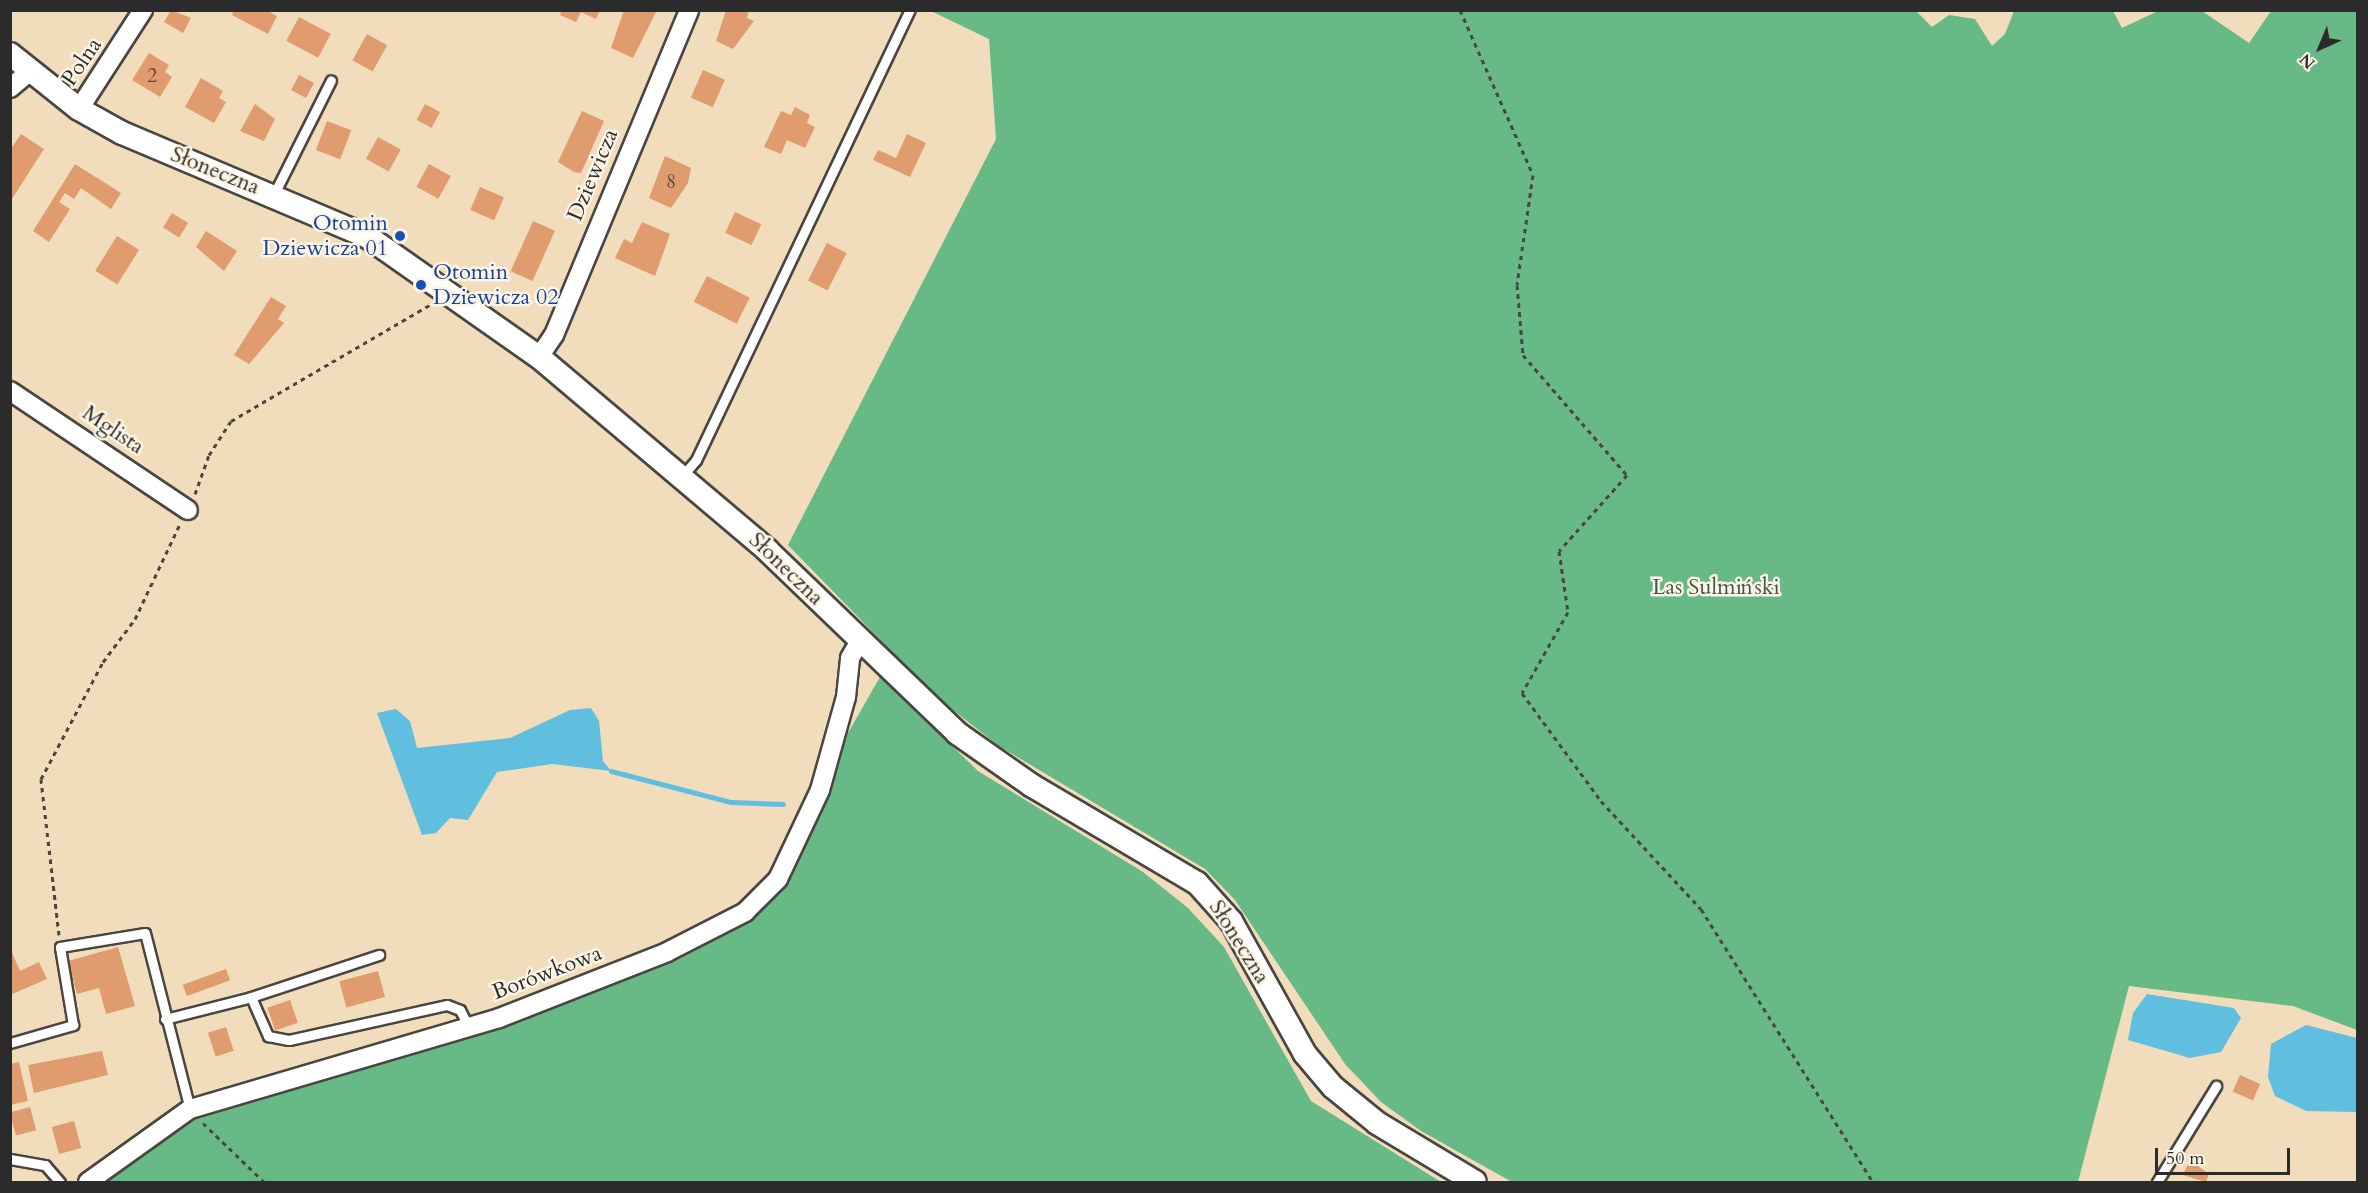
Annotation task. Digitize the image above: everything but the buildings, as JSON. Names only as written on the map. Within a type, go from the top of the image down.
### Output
[{"type":"street","name":"Polna","points":[[79,109],[143,10]]},
{"type":"street","name":"Dziewicza","points":[[539,357],[554,335],[689,10]]},
{"type":"street","name":"Słoneczna","points":[[10,54],[79,109],[122,133],[274,194],[368,237],[445,287],[539,357],[684,475],[957,733],[1031,785],[1197,883],[1231,921],[1305,1054],[1333,1087],[1377,1124],[1475,1182]]},
{"type":"street","points":[[10,88],[30,71]]},
{"type":"street","name":"Mglista","points":[[10,391],[188,510]]},
{"type":"street","name":"Borówkowa","points":[[88,1182],[190,1109],[468,1026],[667,952],[745,912],[777,879],[820,790],[846,697],[850,658],[860,641]]},
{"type":"lane","points":[[684,475],[696,460],[910,10]]},
{"type":"lane","points":[[274,194],[331,80]]},
{"type":"lane","points":[[10,1043],[74,1025],[60,947],[145,933],[165,1019],[190,1109]]},
{"type":"lane","points":[[165,1019],[251,997],[379,955]]},
{"type":"lane","points":[[251,997],[268,1036],[289,1040],[447,1005],[460,1010],[468,1026]]},
{"type":"lane","points":[[2157,1182],[2216,1086]]},
{"type":"lane","points":[[10,1159],[45,1165],[60,1182]]},
{"type":"path","points":[[1460,10],[1533,175],[1516,285],[1523,355],[1627,475],[1559,551],[1568,612],[1522,693],[1601,801],[1701,909],[1873,1182]]},
{"type":"path","points":[[60,947],[57,879],[41,779],[103,662],[135,619],[188,510],[209,455],[231,421],[424,312],[445,287]]},
{"type":"path","points":[[190,1109],[264,1182]]},
{"type":"green space","name":"Las Sulmiński","points":[[1915,10],[1932,27],[1949,15],[1975,19],[1992,46],[2005,34],[2014,11],[2113,11],[2122,28],[2158,11],[2202,11],[2249,43],[2271,11],[2357,11],[2357,1030],[2293,1006],[2129,986],[2078,1182],[1512,1182],[1421,1131],[1381,1102],[1345,1064],[1235,900],[1205,869],[999,746],[935,696],[788,545],[996,139],[989,39],[931,11]]},
{"type":"green space","points":[[880,677],[978,771],[1143,872],[1188,908],[1224,947],[1311,1101],[1441,1182],[100,1182],[171,1127],[216,1105],[657,963],[786,879],[844,740]]},
{"type":"water","points":[[591,708],[599,721],[603,761],[611,771],[552,764],[497,772],[468,820],[450,818],[436,833],[422,835],[377,713],[396,709],[410,721],[417,748],[510,738],[570,710]]},
{"type":"water","points":[[2147,994],[2234,1008],[2241,1018],[2221,1052],[2190,1058],[2128,1040],[2133,1013]]},
{"type":"water","points":[[2306,1025],[2357,1038],[2357,1112],[2306,1111],[2275,1096],[2268,1077],[2271,1044]]},
{"type":"waterway","points":[[611,771],[731,802],[783,804]]},
{"type":"place","name":"Otomin Dziewicza 01","points":[[400,236]]},
{"type":"place","name":"Otomin Dziewicza 02","points":[[421,285]]}]
